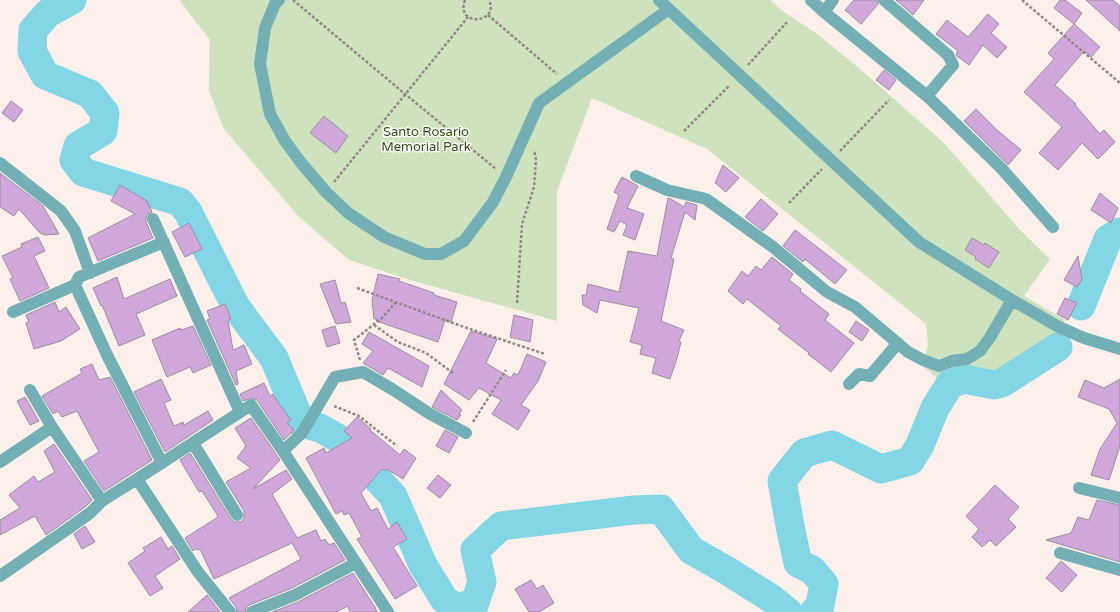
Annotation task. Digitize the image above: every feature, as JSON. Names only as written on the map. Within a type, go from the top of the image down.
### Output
[{"type":"street","points":[[279,0],[275,4],[265,28],[260,64],[270,114],[285,141],[326,192],[348,213],[384,237],[425,254],[441,254],[464,241],[493,202],[506,177],[539,103],[669,9]]},
{"type":"street","points":[[659,0],[920,242],[1012,300],[1057,326],[1084,338],[1120,349]]},
{"type":"street","points":[[811,0],[927,96],[1002,169],[1053,226]]},
{"type":"street","points":[[824,12],[834,0]]},
{"type":"street","points":[[884,0],[948,55],[953,65],[927,96]]},
{"type":"street","points":[[0,163],[61,211],[75,231],[90,274]]},
{"type":"street","points":[[636,176],[667,190],[706,199],[773,247],[827,292],[855,307],[908,352],[939,366],[967,359],[980,351],[1012,300]]},
{"type":"street","points":[[153,219],[240,412]]},
{"type":"street","points":[[13,312],[75,286],[79,277],[90,274],[164,242]]},
{"type":"street","points":[[75,286],[107,355],[162,462]]},
{"type":"street","points":[[849,384],[859,374],[870,376],[898,344]]},
{"type":"street","points":[[284,451],[302,433],[335,377],[363,372],[430,414],[466,433]]},
{"type":"street","points":[[30,390],[52,427],[102,501]]},
{"type":"street","points":[[0,576],[90,513],[102,501],[251,405],[284,451],[388,612]]},
{"type":"street","points":[[0,462],[52,427]]},
{"type":"street","points":[[193,442],[237,515]]},
{"type":"street","points":[[138,479],[198,572],[230,612]]},
{"type":"street","points":[[1079,488],[1120,498]]},
{"type":"street","points":[[1060,553],[1120,570]]},
{"type":"street","points":[[252,612],[296,595],[356,563]]},
{"type":"path","points":[[293,0],[506,177]]},
{"type":"path","points":[[465,0],[464,9],[468,17],[476,20],[484,18],[488,15],[491,7],[489,0]]},
{"type":"path","points":[[1022,0],[1120,83]]},
{"type":"path","points":[[488,15],[567,82]]},
{"type":"path","points":[[326,192],[468,17]]},
{"type":"path","points":[[517,303],[522,224],[534,187],[536,160],[532,142],[524,136]]},
{"type":"path","points":[[357,288],[464,327],[545,354]]},
{"type":"path","points":[[363,372],[354,340],[382,318],[396,302]]},
{"type":"path","points":[[374,325],[398,342],[426,353],[453,373]]},
{"type":"path","points":[[466,433],[506,370]]},
{"type":"path","points":[[322,401],[359,416],[397,446]]},
{"type":"green space","name":"Santo Rosario Memorial Park","points":[[179,0],[770,0],[781,10],[816,33],[859,68],[944,143],[1022,232],[1050,259],[1024,296],[1065,320],[1054,336],[992,376],[956,369],[937,378],[921,365],[928,346],[926,324],[707,149],[592,98],[557,191],[557,321],[410,280],[349,260],[299,217],[224,129],[209,91],[210,40]]},
{"type":"building","points":[[854,0],[877,0],[878,4],[861,24],[845,10]]},
{"type":"building","points":[[896,0],[924,0],[913,15]]},
{"type":"building","points":[[1060,0],[1065,0],[1082,13],[1074,24],[1054,8]]},
{"type":"building","points":[[1086,0],[1113,0],[1120,6],[1120,31]]},
{"type":"building","points":[[988,14],[999,24],[991,33],[1007,47],[997,58],[983,45],[969,65],[957,56],[956,54],[958,51],[936,34],[947,20],[968,37]]},
{"type":"building","points":[[1074,24],[1100,47],[1091,57],[1084,51],[1055,85],[1076,104],[1075,105],[1100,134],[1104,130],[1115,142],[1098,159],[1082,143],[1058,170],[1039,153],[1062,127],[1024,92],[1054,59],[1048,53]]},
{"type":"building","points":[[884,70],[896,80],[889,90],[876,80]]},
{"type":"building","points":[[11,101],[23,110],[14,122],[2,113]]},
{"type":"building","points":[[976,109],[997,130],[1021,150],[1008,165],[964,121]]},
{"type":"building","points":[[324,116],[348,136],[336,153],[310,133]]},
{"type":"building","points":[[723,165],[739,178],[726,192],[715,183]]},
{"type":"building","points":[[0,173],[43,206],[59,234],[44,235],[39,232],[19,209],[14,216],[0,207]]},
{"type":"building","points":[[622,177],[638,186],[627,208],[644,214],[635,240],[623,235],[627,225],[620,221],[614,232],[607,229],[619,195],[614,192]]},
{"type":"building","points":[[120,185],[147,201],[152,212],[147,215],[146,222],[153,238],[98,261],[88,238],[135,214],[111,201]]},
{"type":"building","points":[[1100,193],[1118,208],[1111,223],[1091,210]]},
{"type":"building","points":[[668,198],[684,207],[686,202],[697,205],[695,220],[685,212],[671,258],[674,259],[661,321],[684,330],[679,341],[681,342],[670,379],[652,373],[656,358],[640,354],[642,345],[630,342],[639,308],[600,300],[597,313],[583,305],[582,295],[586,295],[588,284],[619,292],[628,251],[657,256]]},
{"type":"building","points":[[761,199],[778,214],[763,231],[745,217]]},
{"type":"building","points":[[189,223],[202,249],[185,257],[172,232]]},
{"type":"building","points":[[795,230],[847,270],[835,284],[805,259],[803,262],[783,246]]},
{"type":"building","points":[[38,237],[45,251],[34,256],[49,288],[20,301],[10,279],[13,278],[2,256],[22,247],[21,244]]},
{"type":"building","points":[[972,238],[984,245],[985,243],[999,252],[989,268],[965,250]]},
{"type":"building","points":[[1078,256],[1082,279],[1077,287],[1064,280]]},
{"type":"building","points":[[772,257],[793,274],[789,280],[801,289],[800,291],[829,314],[825,320],[854,343],[831,372],[778,329],[781,326],[747,299],[743,304],[728,291],[742,271],[748,276],[756,266],[761,270]]},
{"type":"building","points":[[378,274],[400,279],[399,281],[434,293],[434,295],[457,302],[451,322],[445,320],[438,342],[376,321],[377,319],[374,319],[372,300]]},
{"type":"building","points":[[117,277],[124,299],[170,279],[177,296],[136,314],[145,335],[119,346],[102,305],[101,306],[93,288]]},
{"type":"building","points":[[335,280],[341,303],[345,302],[351,322],[336,324],[320,284]]},
{"type":"building","points":[[1065,298],[1077,303],[1068,320],[1057,314]]},
{"type":"building","points":[[55,302],[59,312],[66,307],[80,329],[61,341],[34,349],[26,323],[29,322],[26,315]]},
{"type":"building","points":[[225,304],[231,319],[228,320],[233,350],[244,345],[252,364],[236,371],[238,384],[236,385],[207,320],[210,319],[207,311]]},
{"type":"building","points":[[514,315],[533,320],[530,342],[510,337]]},
{"type":"building","points":[[856,321],[869,330],[862,341],[849,332]]},
{"type":"building","points":[[193,326],[211,365],[193,373],[190,367],[167,377],[152,340],[180,328],[181,330]]},
{"type":"building","points":[[335,326],[340,343],[327,347],[322,330]]},
{"type":"building","points":[[471,331],[497,339],[486,363],[511,378],[514,373],[518,375],[527,354],[546,362],[538,381],[521,405],[530,410],[518,430],[492,414],[501,400],[479,388],[469,400],[444,384]]},
{"type":"building","points":[[369,332],[429,366],[422,387],[388,368],[383,375],[363,363],[373,351],[362,344]]},
{"type":"building","points":[[92,364],[99,380],[110,377],[152,460],[104,491],[84,461],[99,452],[77,411],[62,417],[58,411],[53,414],[42,396],[82,373],[80,369]]},
{"type":"building","points":[[161,379],[171,400],[164,403],[174,426],[183,422],[184,425],[208,411],[213,420],[165,452],[134,392]]},
{"type":"building","points":[[1120,379],[1120,446],[1109,480],[1091,475],[1100,449],[1117,423],[1109,409],[1078,397],[1085,380],[1104,388]]},
{"type":"building","points":[[264,383],[270,396],[273,394],[291,420],[287,423],[294,430],[284,440],[257,400],[251,398],[243,401],[240,394]]},
{"type":"building","points":[[441,390],[462,410],[459,414],[461,415],[457,420],[432,407]]},
{"type":"building","points":[[25,397],[39,421],[30,425],[17,401]]},
{"type":"building","points":[[357,417],[400,455],[404,449],[416,458],[403,479],[387,469],[385,471],[382,469],[361,493],[371,511],[377,508],[388,529],[397,522],[407,539],[393,547],[417,586],[395,599],[357,539],[362,537],[349,513],[344,515],[342,511],[336,514],[306,458],[324,448],[326,453],[352,438],[344,431]]},
{"type":"building","points":[[251,418],[280,460],[253,489],[286,470],[292,479],[272,494],[297,538],[316,530],[321,541],[325,539],[329,545],[334,543],[345,560],[292,588],[249,605],[245,612],[237,612],[236,607],[229,598],[301,559],[292,543],[214,579],[200,549],[197,550],[196,548],[193,551],[185,538],[218,516],[202,491],[199,492],[180,460],[190,453],[231,519],[234,522],[241,522],[244,518],[244,511],[226,482],[251,468],[237,458],[246,446],[235,428]]},
{"type":"building","points":[[445,430],[458,437],[449,453],[436,446]]},
{"type":"building","points":[[54,444],[92,500],[85,507],[46,535],[35,516],[0,535],[0,520],[20,508],[9,495],[34,476],[38,482],[55,472],[44,451]]},
{"type":"building","points":[[438,475],[451,485],[440,498],[427,488]]},
{"type":"building","points":[[995,485],[1019,507],[1008,519],[1016,527],[996,546],[990,540],[982,547],[972,537],[979,529],[966,516]]},
{"type":"building","points":[[1097,500],[1120,505],[1120,562],[1046,540],[1071,533],[1078,517],[1089,520]]},
{"type":"building","points":[[85,526],[95,542],[82,549],[74,534]]},
{"type":"building","points":[[161,537],[168,549],[172,546],[180,559],[155,576],[163,588],[150,596],[128,563],[145,551],[143,548]]},
{"type":"building","points":[[1061,561],[1077,575],[1062,592],[1046,578]]},
{"type":"building","points":[[353,573],[377,612],[350,612],[348,606],[336,612],[272,612],[298,602]]},
{"type":"building","points":[[531,580],[537,589],[543,585],[554,603],[539,612],[529,612],[515,589]]},
{"type":"building","points":[[207,595],[220,612],[188,612]]},
{"type":"waterway","points":[[72,0],[48,13],[33,30],[32,51],[45,75],[90,94],[105,113],[103,131],[78,146],[74,160],[83,172],[180,202],[188,212],[236,307],[274,358],[301,423],[320,428],[343,441],[393,496],[423,565],[444,599],[454,607],[474,605],[482,582],[475,550],[501,526],[634,510],[661,509],[691,550],[772,599],[788,612]]},
{"type":"waterway","points":[[1081,306],[1108,239],[1120,232]]},
{"type":"waterway","points":[[814,612],[819,610],[824,584],[812,570],[798,563],[782,481],[804,453],[832,445],[881,469],[910,461],[920,445],[935,408],[950,384],[964,379],[994,385],[1002,383],[1058,347]]}]
